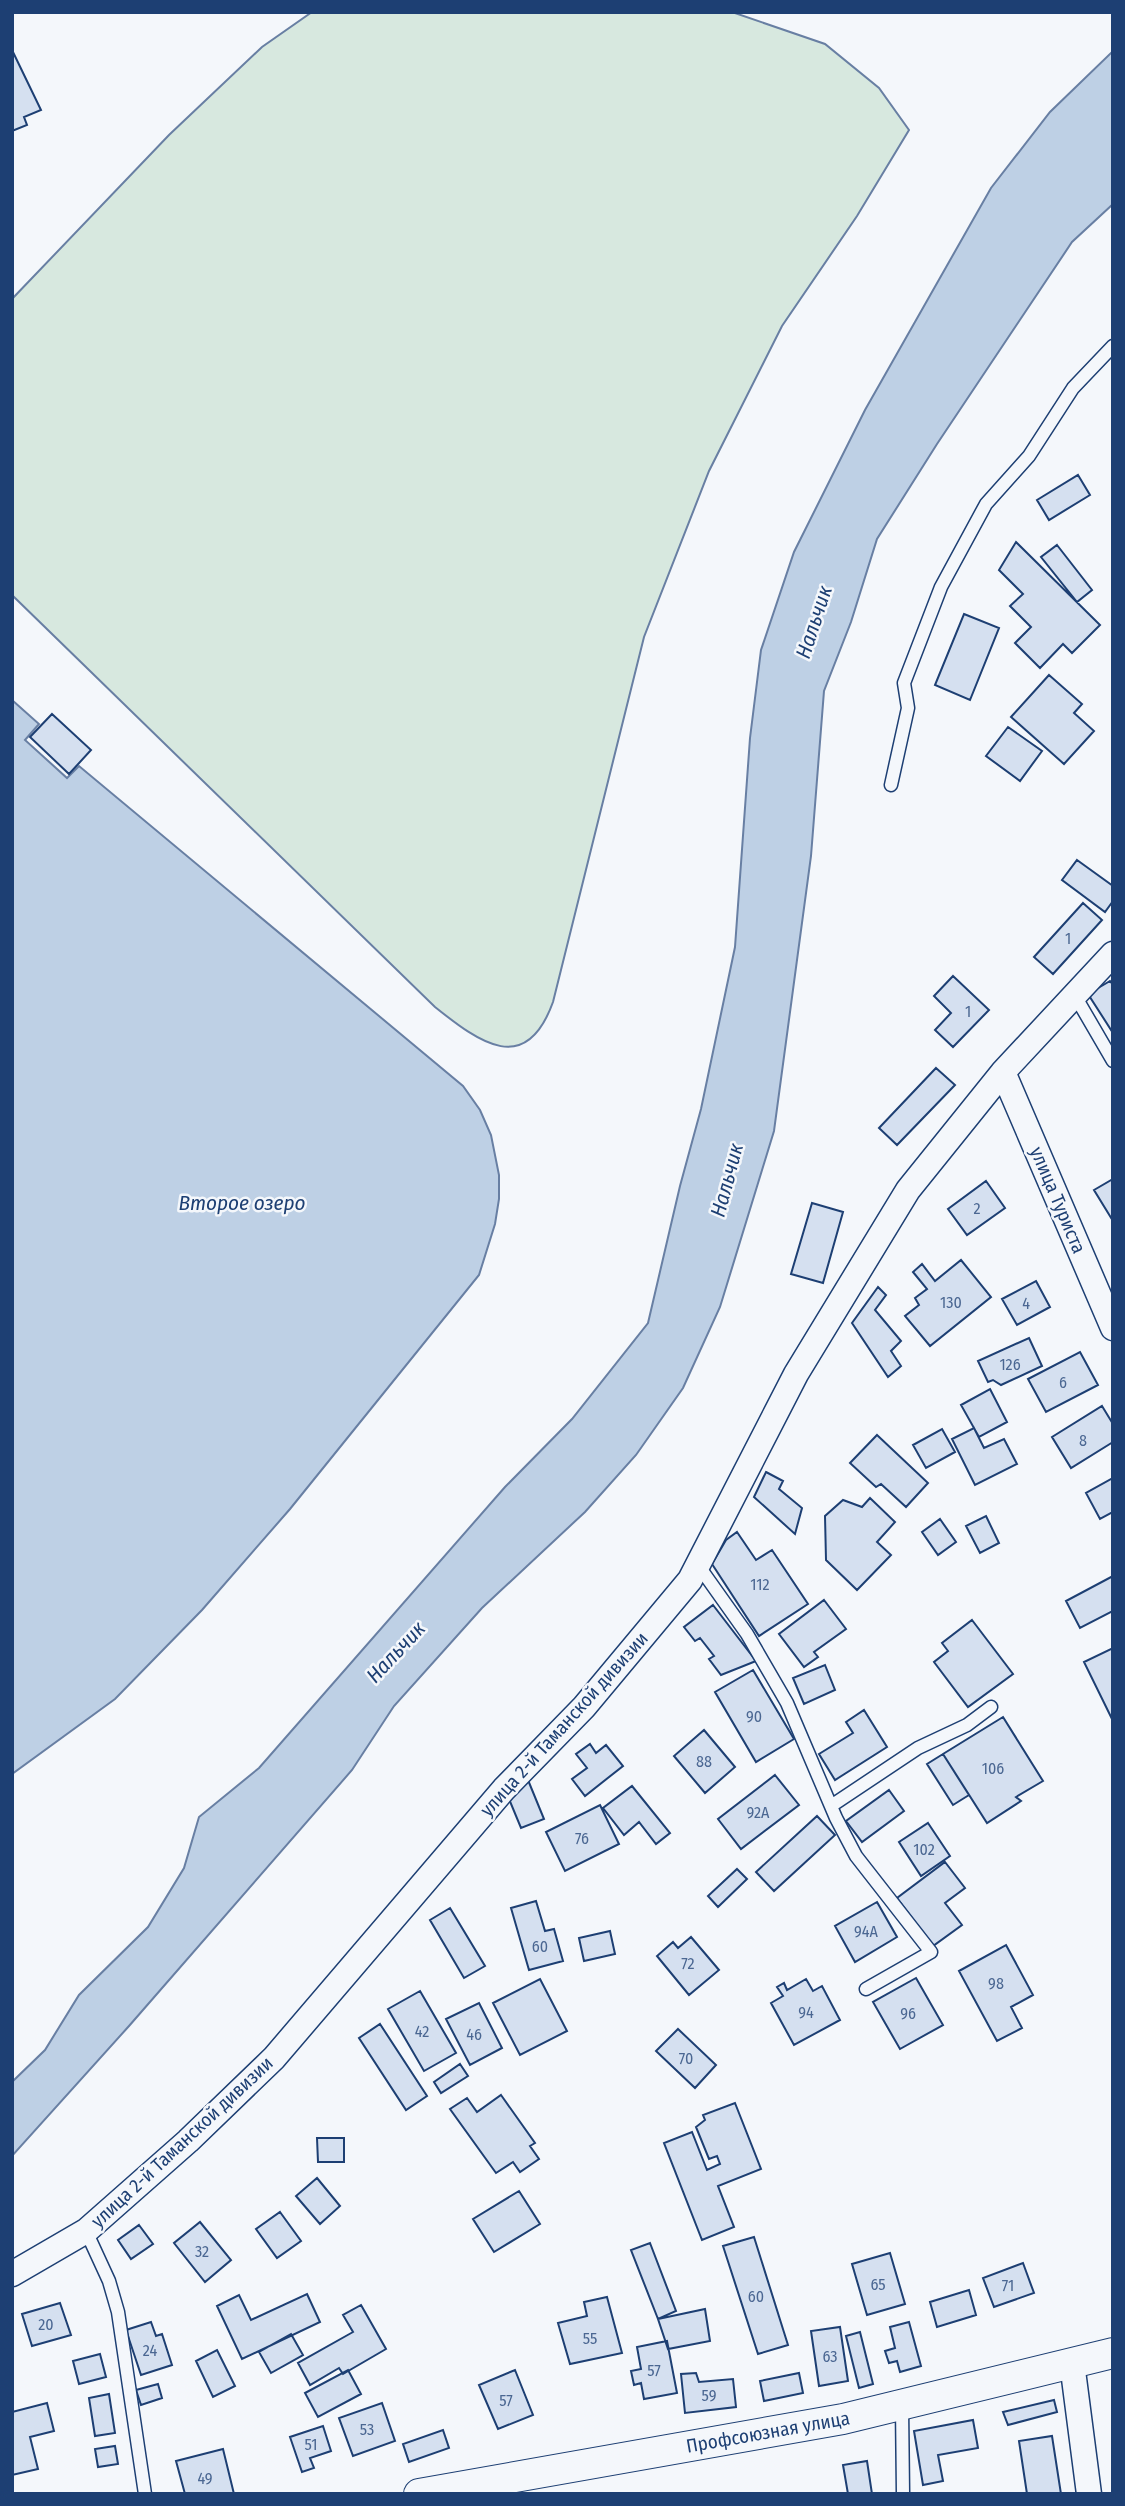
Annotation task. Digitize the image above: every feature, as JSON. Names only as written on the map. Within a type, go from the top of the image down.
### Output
[{"type":"street","name":"улица 2-й Таманской дивизии","points":[[12,2274],[86,2231],[188,2141],[274,2057],[504,1789],[584,1707],[690,1580],[796,1374],[908,1189],[1003,1072],[1113,954]]},
{"type":"street","name":"улица Туриста","points":[[1003,1072],[1113,1328]]},
{"type":"street","name":"Профсоюзная улица","points":[[419,2494],[832,2421],[1113,2353]]},
{"type":"street","points":[[1072,2363],[1089,2494]]},
{"type":"lane","points":[[891,785],[908,708],[904,682],[941,587],[986,504],[1029,456],[1073,388],[1113,346]]},
{"type":"lane","points":[[1074,995],[1113,1061]]},
{"type":"lane","points":[[698,1565],[747,1634],[787,1703],[831,1806],[856,1856],[931,1952],[866,1989]]},
{"type":"lane","points":[[831,1806],[918,1748],[967,1725],[991,1707]]},
{"type":"lane","points":[[86,2231],[109,2281],[118,2312],[145,2494]]},
{"type":"lane","points":[[902,2406],[903,2494]]},
{"type":"shaded area","points":[[312,12],[732,12],[825,44],[879,88],[909,130],[857,216],[782,326],[709,471],[644,637],[553,1002],[542,1025],[530,1039],[516,1046],[501,1046],[485,1041],[435,1007],[12,595],[12,299],[169,135],[262,47]]},
{"type":"water","name":"Нальчик","points":[[1113,51],[1113,204],[1072,242],[877,539],[851,622],[824,691],[811,856],[774,1131],[720,1307],[683,1388],[636,1455],[585,1512],[482,1608],[394,1706],[352,1770],[12,2156],[12,2082],[45,2050],[79,1995],[148,1927],[184,1868],[199,1817],[259,1768],[505,1487],[572,1419],[648,1323],[701,1109],[735,947],[750,738],[761,650],[794,552],[865,410],[991,188],[1050,112]]},
{"type":"water","name":"Второе озеро","points":[[12,700],[39,724],[25,740],[67,778],[79,766],[463,1086],[480,1110],[491,1135],[499,1175],[499,1199],[495,1224],[479,1275],[290,1509],[202,1610],[115,1699],[12,1774]]},
{"type":"building","points":[[12,50],[41,110],[24,117],[27,125],[12,131]]},
{"type":"building","points":[[1078,475],[1090,495],[1049,520],[1037,500]]},
{"type":"building","points":[[1016,542],[1100,625],[1072,653],[1063,644],[1040,668],[1015,643],[1031,627],[1010,606],[1023,594],[999,570]]},
{"type":"building","points":[[1057,545],[1092,590],[1077,602],[1041,557]]},
{"type":"building","points":[[964,614],[999,628],[970,700],[935,685]]},
{"type":"building","points":[[1049,675],[1082,704],[1074,713],[1094,731],[1064,764],[1011,717]]},
{"type":"building","points":[[52,714],[91,750],[69,774],[30,737]]},
{"type":"building","points":[[1008,727],[1042,751],[1020,781],[986,756]]},
{"type":"building","points":[[1077,860],[1113,886],[1113,901],[1105,912],[1062,880]]},
{"type":"building","points":[[1083,903],[1102,920],[1053,974],[1034,957]]},
{"type":"building","points":[[953,976],[989,1010],[953,1047],[935,1030],[951,1013],[934,996]]},
{"type":"building","points":[[1110,981],[1113,985],[1113,1033],[1088,994]]},
{"type":"building","points":[[936,1068],[955,1085],[897,1145],[879,1128]]},
{"type":"building","points":[[1113,1179],[1113,1221],[1094,1190]]},
{"type":"building","points":[[986,1181],[1005,1208],[967,1235],[948,1209]]},
{"type":"building","points":[[812,1203],[843,1212],[823,1283],[791,1274]]},
{"type":"building","points":[[961,1260],[991,1297],[930,1346],[905,1316],[919,1305],[915,1298],[927,1289],[913,1272],[922,1264],[935,1281]]},
{"type":"building","points":[[1036,1281],[1050,1307],[1017,1325],[1002,1299]]},
{"type":"building","points":[[878,1287],[886,1295],[875,1310],[901,1341],[891,1351],[901,1366],[888,1377],[852,1323]]},
{"type":"building","points":[[1029,1338],[1042,1366],[1001,1385],[993,1380],[988,1382],[978,1361]]},
{"type":"building","points":[[1080,1352],[1098,1385],[1046,1412],[1028,1379]]},
{"type":"building","points":[[990,1389],[1007,1422],[979,1437],[961,1405]]},
{"type":"building","points":[[1102,1406],[1113,1424],[1113,1442],[1071,1468],[1052,1437]]},
{"type":"building","points":[[974,1428],[984,1448],[1004,1439],[1017,1464],[975,1485],[952,1439]]},
{"type":"building","points":[[942,1429],[955,1452],[926,1468],[913,1445]]},
{"type":"building","points":[[877,1435],[928,1483],[906,1507],[881,1484],[876,1487],[850,1463]]},
{"type":"building","points":[[766,1472],[783,1481],[779,1489],[802,1508],[795,1534],[754,1497]]},
{"type":"building","points":[[1113,1478],[1113,1512],[1100,1519],[1086,1493]]},
{"type":"building","points":[[870,1498],[895,1522],[877,1542],[891,1555],[857,1590],[826,1560],[825,1516],[843,1500],[862,1507]]},
{"type":"building","points":[[986,1516],[999,1543],[980,1553],[966,1526]]},
{"type":"building","points":[[940,1519],[956,1542],[938,1555],[922,1532]]},
{"type":"building","points":[[737,1532],[756,1560],[772,1550],[808,1604],[759,1636],[712,1564],[726,1540]]},
{"type":"building","points":[[1113,1576],[1113,1611],[1080,1628],[1066,1601]]},
{"type":"building","points":[[824,1600],[846,1629],[814,1652],[818,1657],[804,1667],[779,1634]]},
{"type":"building","points":[[713,1605],[756,1661],[721,1675],[709,1659],[714,1656],[700,1638],[695,1641],[684,1627]]},
{"type":"building","points":[[972,1620],[1013,1674],[968,1707],[934,1662],[948,1651],[942,1643]]},
{"type":"building","points":[[1113,1648],[1113,1721],[1084,1662]]},
{"type":"building","points":[[825,1665],[835,1690],[804,1704],[793,1678]]},
{"type":"building","points":[[753,1670],[794,1739],[756,1762],[715,1692]]},
{"type":"building","points":[[864,1710],[887,1747],[835,1780],[819,1754],[853,1733],[846,1722]]},
{"type":"building","points":[[1003,1717],[1043,1781],[1016,1797],[1021,1801],[987,1823],[943,1754]]},
{"type":"building","points":[[704,1730],[735,1767],[705,1793],[674,1756]]},
{"type":"building","points":[[590,1744],[596,1753],[606,1745],[623,1766],[585,1796],[572,1779],[587,1768],[576,1754]]},
{"type":"building","points":[[943,1754],[969,1795],[953,1805],[927,1764]]},
{"type":"building","points":[[775,1775],[799,1805],[741,1849],[718,1819]]},
{"type":"building","points":[[528,1780],[544,1819],[521,1828],[509,1799]]},
{"type":"building","points":[[632,1786],[670,1833],[656,1844],[639,1822],[624,1835],[603,1808]]},
{"type":"building","points":[[889,1790],[904,1811],[862,1842],[846,1821]]},
{"type":"building","points":[[600,1805],[619,1844],[565,1871],[546,1832]]},
{"type":"building","points":[[817,1816],[835,1835],[774,1891],[756,1872]]},
{"type":"building","points":[[928,1823],[950,1856],[921,1876],[899,1842]]},
{"type":"building","points":[[945,1862],[965,1888],[945,1903],[962,1925],[933,1946],[897,1898]]},
{"type":"building","points":[[737,1869],[747,1879],[718,1907],[708,1896]]},
{"type":"building","points":[[536,1901],[545,1931],[554,1929],[563,1961],[529,1970],[511,1908]]},
{"type":"building","points":[[877,1902],[897,1937],[855,1962],[835,1926]]},
{"type":"building","points":[[450,1908],[485,1966],[464,1978],[430,1920]]},
{"type":"building","points":[[610,1931],[615,1954],[584,1961],[579,1938]]},
{"type":"building","points":[[691,1937],[719,1970],[689,1995],[657,1956],[673,1942],[678,1948]]},
{"type":"building","points":[[1006,1945],[1033,1995],[1011,2007],[1022,2028],[997,2041],[959,1971]]},
{"type":"building","points":[[916,1978],[943,2025],[900,2049],[873,2002]]},
{"type":"building","points":[[540,1979],[567,2031],[520,2055],[493,2003]]},
{"type":"building","points":[[806,1979],[813,1991],[822,1986],[840,2020],[794,2045],[771,2003],[783,1996],[777,1987],[784,1983],[787,1990]]},
{"type":"building","points":[[420,1991],[456,2053],[424,2071],[388,2009]]},
{"type":"building","points":[[479,2003],[502,2048],[470,2065],[446,2019]]},
{"type":"building","points":[[380,2024],[427,2096],[406,2110],[359,2038]]},
{"type":"building","points":[[678,2029],[716,2065],[695,2088],[656,2051]]},
{"type":"building","points":[[460,2064],[468,2076],[441,2093],[434,2082]]},
{"type":"building","points":[[501,2095],[535,2143],[530,2146],[539,2159],[520,2172],[513,2162],[496,2173],[450,2109],[467,2098],[477,2112]]},
{"type":"building","points":[[735,2103],[761,2169],[718,2186],[734,2227],[702,2240],[664,2143],[692,2132],[707,2170],[720,2164],[717,2156],[709,2159],[696,2127],[705,2120],[703,2115]]},
{"type":"building","points":[[317,2138],[344,2138],[344,2162],[318,2162]]},
{"type":"building","points":[[317,2178],[340,2206],[320,2224],[296,2196]]},
{"type":"building","points":[[519,2191],[540,2224],[494,2252],[473,2219]]},
{"type":"building","points":[[280,2212],[301,2241],[277,2258],[256,2229]]},
{"type":"building","points":[[200,2222],[231,2260],[205,2282],[174,2243]]},
{"type":"building","points":[[139,2225],[153,2244],[131,2259],[118,2240]]},
{"type":"building","points":[[754,2237],[788,2345],[758,2354],[723,2246]]},
{"type":"building","points":[[650,2243],[676,2311],[658,2319],[631,2250]]},
{"type":"building","points":[[890,2253],[905,2304],[867,2315],[852,2264]]},
{"type":"building","points":[[1023,2263],[1034,2293],[994,2307],[983,2278]]},
{"type":"building","points":[[969,2290],[976,2315],[937,2327],[930,2302]]},
{"type":"building","points":[[307,2294],[320,2322],[242,2359],[217,2306],[239,2295],[251,2320]]},
{"type":"building","points":[[607,2297],[622,2353],[570,2364],[558,2323],[587,2316],[584,2302]]},
{"type":"building","points":[[60,2303],[71,2335],[32,2346],[22,2314]]},
{"type":"building","points":[[361,2305],[386,2349],[343,2374],[339,2368],[310,2385],[298,2363],[353,2332],[343,2315]]},
{"type":"building","points":[[705,2309],[710,2341],[668,2349],[658,2319]]},
{"type":"building","points":[[151,2322],[156,2336],[162,2334],[172,2365],[141,2375],[126,2330]]},
{"type":"building","points":[[909,2322],[921,2366],[900,2372],[897,2361],[889,2363],[885,2351],[895,2348],[890,2327]]},
{"type":"building","points":[[840,2327],[848,2381],[819,2386],[811,2331]]},
{"type":"building","points":[[860,2332],[873,2384],[859,2388],[846,2336]]},
{"type":"building","points":[[291,2334],[303,2355],[271,2373],[259,2352]]},
{"type":"building","points":[[667,2341],[677,2393],[644,2399],[641,2383],[634,2385],[631,2371],[641,2369],[637,2347]]},
{"type":"building","points":[[217,2350],[235,2386],[213,2397],[196,2361]]},
{"type":"building","points":[[100,2354],[106,2377],[79,2384],[73,2361]]},
{"type":"building","points":[[348,2370],[361,2394],[318,2417],[305,2393]]},
{"type":"building","points":[[515,2370],[533,2415],[498,2429],[479,2385]]},
{"type":"building","points":[[696,2373],[699,2382],[733,2379],[736,2407],[685,2413],[681,2374]]},
{"type":"building","points":[[799,2373],[803,2393],[764,2401],[760,2381]]},
{"type":"building","points":[[158,2384],[162,2398],[141,2405],[136,2390]]},
{"type":"building","points":[[109,2394],[115,2433],[95,2436],[89,2398]]},
{"type":"building","points":[[1054,2400],[1057,2412],[1008,2425],[1003,2412]]},
{"type":"building","points":[[47,2403],[54,2431],[30,2437],[38,2469],[12,2475],[12,2412]]},
{"type":"building","points":[[382,2403],[395,2441],[353,2456],[339,2418]]},
{"type":"building","points":[[973,2420],[978,2448],[938,2455],[943,2481],[923,2485],[914,2431]]},
{"type":"building","points":[[323,2426],[331,2451],[310,2458],[314,2468],[302,2472],[290,2437]]},
{"type":"building","points":[[443,2430],[449,2448],[409,2462],[403,2444]]},
{"type":"building","points":[[1052,2436],[1061,2494],[1027,2494],[1019,2441]]},
{"type":"building","points":[[115,2446],[118,2464],[98,2467],[95,2449]]},
{"type":"building","points":[[223,2449],[234,2494],[185,2494],[176,2461]]},
{"type":"building","points":[[867,2461],[872,2494],[848,2494],[843,2465]]}]
